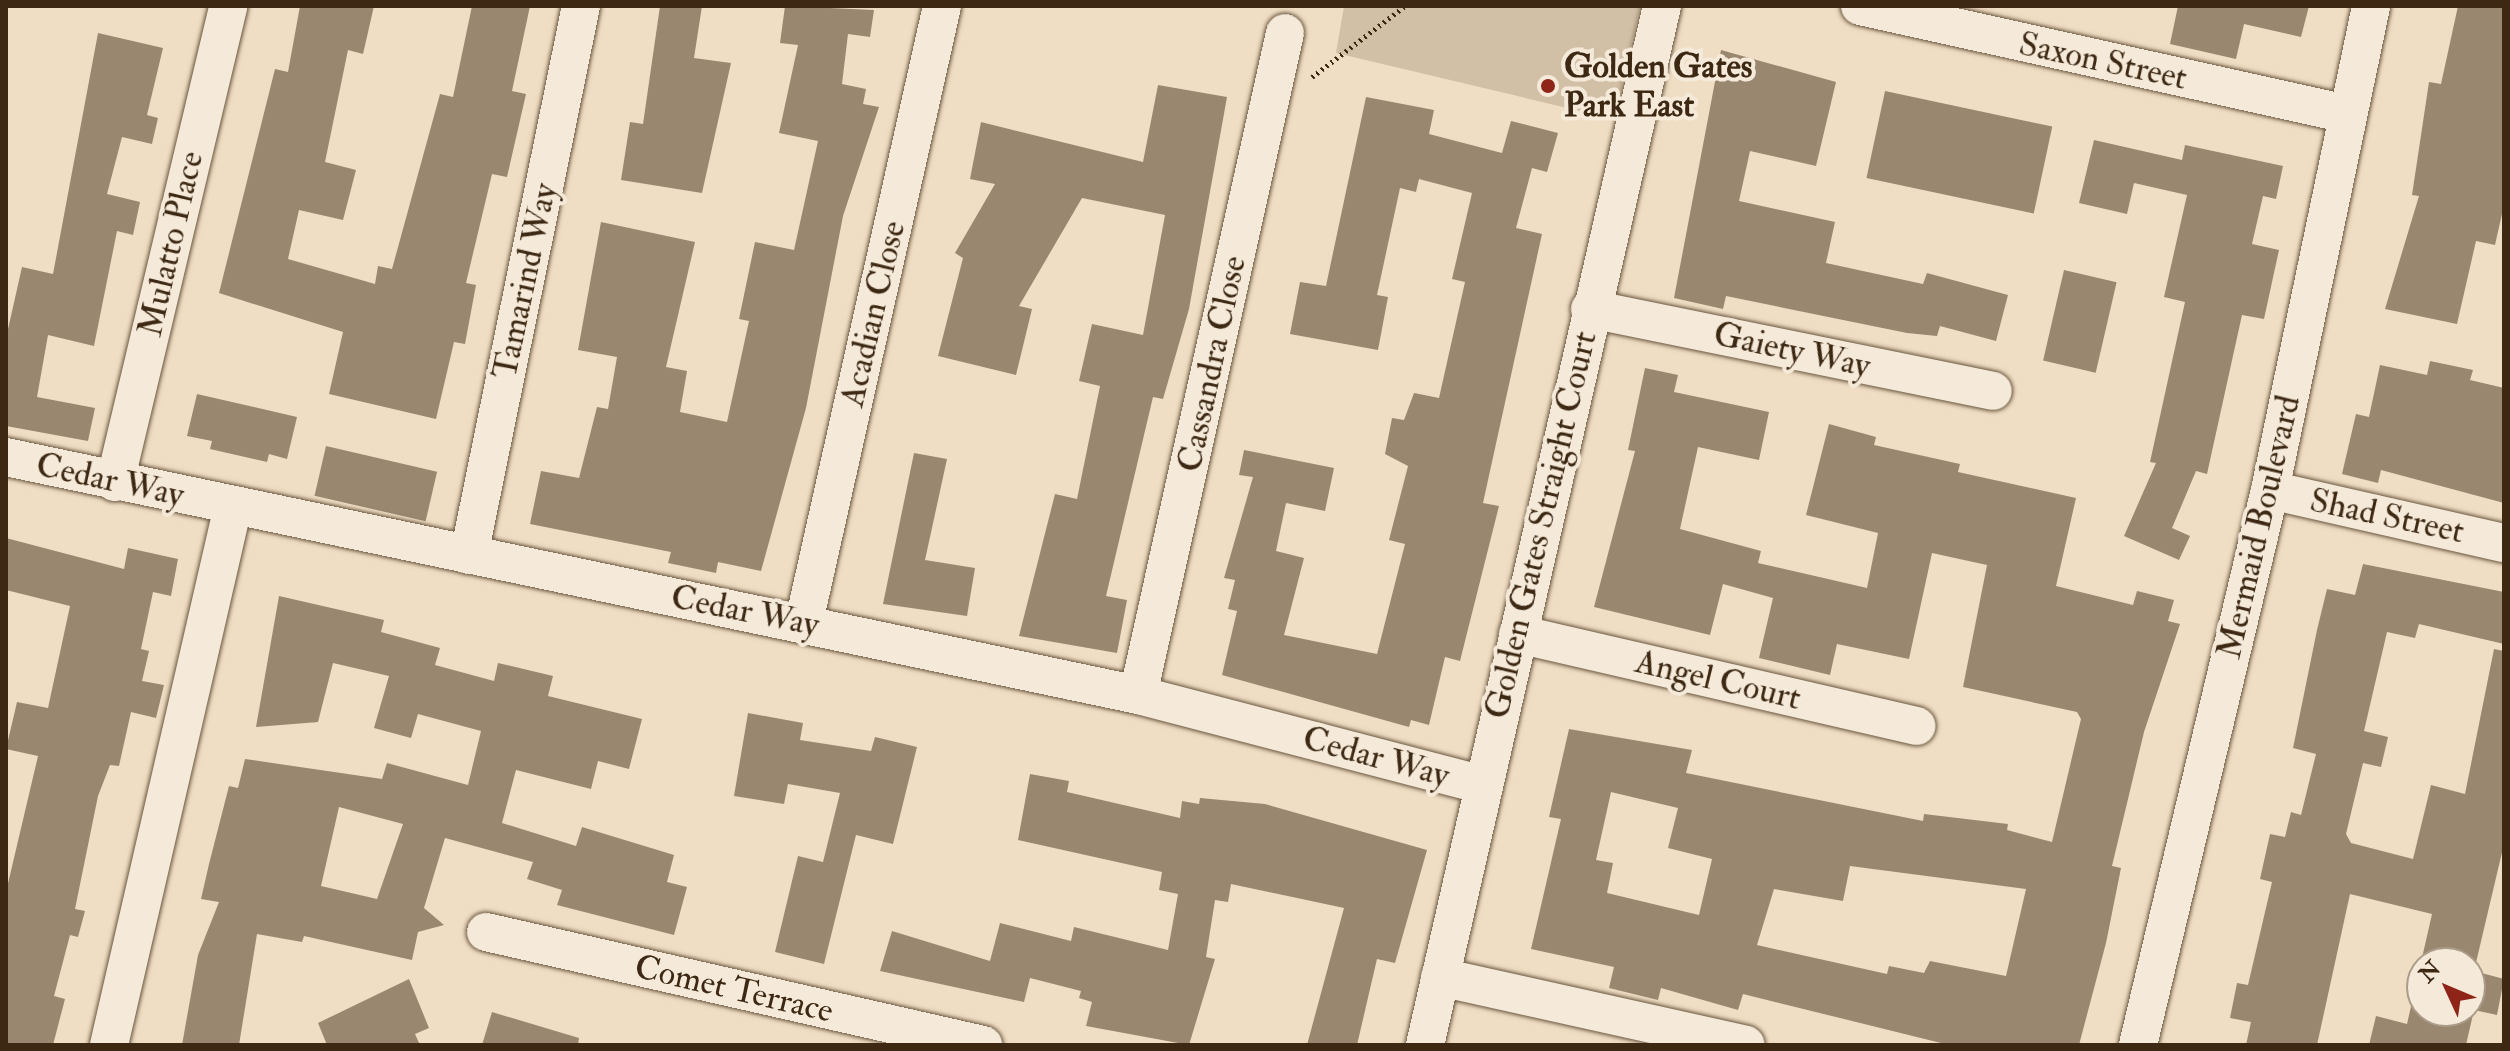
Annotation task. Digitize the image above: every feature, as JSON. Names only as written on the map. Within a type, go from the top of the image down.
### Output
[{"type":"street","name":"Mulatto Place","points":[[115,482],[228,6]]},
{"type":"street","name":"Tamarind Way","points":[[469,555],[581,6]]},
{"type":"street","name":"Acadian Close","points":[[804,622],[942,6]]},
{"type":"street","name":"Golden Gates Straight Court","points":[[1425,1045],[1479,784],[1518,634],[1590,309],[1662,6]]},
{"type":"street","name":"Saxon Street","points":[[1860,6],[2347,114]]},
{"type":"street","name":"Mermaid Boulevard","points":[[2138,1045],[2270,490],[2371,6]]},
{"type":"street","name":"Cassandra Close","points":[[1138,695],[1285,33]]},
{"type":"street","name":"Gaiety Way","points":[[1590,309],[1993,391]]},
{"type":"street","name":"Cedar Way","points":[[6,457],[115,482],[804,622],[1138,695],[1479,784]]},
{"type":"street","name":"Shad Street","points":[[2270,490],[2504,543]]},
{"type":"street","points":[[109,1045],[233,506]]},
{"type":"street","name":"Angel Court","points":[[1518,634],[1917,726]]},
{"type":"street","name":"Comet Terrace","points":[[486,932],[983,1045]]},
{"type":"street","points":[[1440,977],[1746,1045]]},
{"type":"path","points":[[1306,82],[1347,43],[1405,6]]},
{"type":"shaded area","name":"Golden Gates Park East","points":[[1344,6],[1640,6],[1614,119],[1336,53]]},
{"type":"building","points":[[300,6],[374,6],[363,54],[348,50],[325,162],[356,170],[343,220],[299,210],[288,259],[375,284],[378,266],[392,269],[440,94],[453,97],[472,6],[530,6],[512,91],[526,94],[507,177],[492,174],[466,283],[476,285],[465,344],[454,342],[436,419],[329,394],[343,332],[219,293],[275,69],[288,72]]},
{"type":"building","points":[[660,6],[702,6],[694,58],[731,63],[702,193],[621,180],[630,122],[643,124]]},
{"type":"building","points":[[785,6],[874,10],[870,37],[848,34],[842,84],[866,89],[863,104],[879,107],[843,216],[806,408],[761,571],[718,562],[716,573],[668,563],[671,552],[530,524],[541,471],[579,478],[597,407],[608,409],[617,357],[578,350],[601,222],[695,242],[666,367],[687,371],[680,412],[727,422],[749,321],[739,319],[755,242],[794,250],[818,141],[779,133],[798,45],[780,43]]},
{"type":"building","points":[[2178,6],[2309,6],[2301,37],[2244,24],[2236,59],[2170,44]]},
{"type":"building","points":[[2458,6],[2504,6],[2504,205],[2495,245],[2476,241],[2457,324],[2385,309],[2419,196],[2412,195],[2429,82],[2441,84]]},
{"type":"building","points":[[98,33],[163,48],[147,115],[158,118],[152,144],[122,137],[107,194],[140,202],[133,235],[117,231],[94,346],[48,335],[37,397],[95,408],[88,441],[6,426],[6,338],[22,267],[53,274]]},
{"type":"building","points":[[1721,50],[1836,82],[1816,166],[1750,151],[1739,201],[1835,222],[1826,263],[1923,284],[1927,273],[2008,295],[1996,341],[1940,326],[1937,336],[1907,333],[1726,296],[1723,309],[1674,298]]},
{"type":"building","points":[[1158,85],[1227,97],[1189,309],[1163,399],[1153,397],[1106,596],[1127,600],[1117,653],[1019,636],[1055,494],[1077,499],[1100,386],[1079,381],[1092,324],[1143,335],[1165,215],[1082,198],[1019,306],[1032,309],[1016,375],[938,356],[963,258],[955,253],[995,184],[970,179],[981,122],[1143,162]]},
{"type":"building","points":[[1885,91],[2052,127],[2034,214],[1866,178]]},
{"type":"building","points":[[1366,97],[1434,110],[1429,134],[1502,153],[1511,121],[1558,133],[1547,172],[1532,168],[1516,228],[1542,234],[1483,503],[1499,506],[1460,661],[1445,657],[1429,725],[1411,720],[1409,727],[1222,675],[1237,611],[1228,609],[1235,580],[1224,578],[1253,477],[1239,475],[1244,450],[1334,468],[1325,511],[1286,503],[1276,551],[1304,558],[1284,635],[1377,654],[1405,544],[1389,540],[1408,466],[1385,454],[1392,418],[1404,420],[1414,393],[1439,398],[1465,282],[1452,279],[1472,193],[1419,179],[1416,192],[1400,188],[1377,295],[1388,297],[1378,350],[1290,334],[1300,282],[1326,286]]},
{"type":"building","points":[[2094,140],[2182,160],[2185,145],[2283,166],[2276,199],[2263,196],[2252,244],[2279,250],[2264,319],[2242,315],[2207,474],[2196,471],[2172,528],[2190,536],[2179,560],[2124,536],[2156,463],[2150,462],[2185,302],[2164,297],[2187,195],[2134,183],[2127,214],[2079,203]]},
{"type":"building","points":[[2064,270],[2117,282],[2096,373],[2043,361]]},
{"type":"building","points":[[2430,361],[2473,370],[2470,380],[2504,388],[2504,503],[2381,470],[2378,483],[2342,474],[2356,414],[2369,417],[2380,365],[2427,375]]},
{"type":"building","points":[[1645,368],[1678,375],[1674,392],[1769,412],[1759,460],[1698,447],[1680,529],[1761,551],[1758,563],[1867,588],[1878,533],[1806,515],[1829,424],[1876,437],[1874,445],[1960,464],[1958,472],[2076,498],[2056,586],[2133,605],[2137,591],[2174,600],[2168,621],[2180,624],[2144,732],[2112,866],[2121,868],[2106,943],[2079,1045],[1949,1045],[1743,994],[1738,1010],[1661,988],[1658,1000],[1609,988],[1614,967],[1531,949],[1561,819],[1549,817],[1569,729],[1692,750],[1686,773],[1923,821],[1924,814],[2008,824],[2007,830],[2052,842],[2081,719],[2077,712],[1963,687],[1987,565],[1932,553],[1909,659],[1837,644],[1830,675],[1759,658],[1773,598],[1723,584],[1710,635],[1594,607],[1635,451],[1628,450]],"holes":[[[1611,792],[1678,808],[1668,848],[1712,859],[1699,915],[1607,893],[1613,863],[1596,860]],[[1850,866],[2026,889],[2006,976],[1930,961],[1924,973],[1889,966],[1887,974],[1757,945],[1774,889],[1843,901]]]},
{"type":"building","points":[[197,394],[297,417],[287,459],[269,454],[267,462],[210,449],[212,441],[187,436]]},
{"type":"building","points":[[326,446],[437,472],[426,521],[315,496]]},
{"type":"building","points":[[914,453],[947,459],[925,560],[975,568],[967,616],[883,604]]},
{"type":"building","points":[[6,538],[124,569],[128,548],[178,559],[171,596],[153,592],[141,649],[149,651],[142,681],[164,685],[156,718],[131,712],[119,766],[110,765],[98,796],[75,909],[85,911],[78,937],[70,935],[54,996],[65,999],[53,1045],[6,1045],[6,892],[38,756],[6,749],[17,702],[48,708],[70,606],[6,590]]},
{"type":"building","points":[[2363,564],[2504,592],[2504,644],[2419,624],[2415,638],[2387,632],[2364,731],[2388,737],[2381,767],[2363,763],[2346,834],[2351,843],[2413,859],[2431,785],[2465,794],[2494,649],[2504,651],[2504,844],[2480,947],[2424,947],[2432,914],[2350,894],[2317,1045],[2246,1045],[2251,1022],[2230,1018],[2237,983],[2248,985],[2272,882],[2260,879],[2270,834],[2285,837],[2291,812],[2301,815],[2316,754],[2293,748],[2327,589],[2355,595]]},
{"type":"building","points":[[279,596],[384,620],[381,632],[440,648],[435,665],[494,681],[498,663],[553,676],[548,696],[642,719],[629,769],[598,761],[591,789],[516,770],[502,823],[576,846],[582,827],[674,855],[667,882],[687,887],[674,935],[557,905],[562,890],[527,879],[533,862],[445,838],[424,908],[444,925],[418,932],[412,960],[304,936],[302,942],[257,934],[239,1045],[182,1045],[198,955],[219,902],[201,899],[229,786],[238,788],[245,759],[382,779],[387,763],[468,785],[481,731],[418,714],[411,738],[374,728],[389,676],[333,663],[318,722],[256,727]],"holes":[[[339,807],[403,824],[377,899],[321,886]]]},
{"type":"building","points":[[748,713],[803,723],[800,740],[871,751],[875,737],[917,747],[893,844],[856,835],[824,964],[775,952],[798,856],[823,862],[840,793],[788,784],[784,804],[734,796]]},
{"type":"building","points":[[1030,774],[1069,781],[1067,792],[1180,818],[1182,801],[1199,804],[1200,798],[1265,804],[1427,850],[1395,963],[1377,959],[1357,1045],[1307,1045],[1344,908],[1231,884],[1228,902],[1215,900],[1206,957],[1215,959],[1189,1045],[1086,1026],[1092,1002],[1079,998],[1081,991],[1030,978],[1024,1002],[880,971],[892,931],[990,961],[1000,923],[1071,941],[1074,927],[1168,950],[1178,894],[1159,890],[1162,872],[1018,840]]},
{"type":"building","points":[[2486,974],[2504,979],[2497,1015],[2486,1013]]},
{"type":"building","points":[[409,979],[429,1028],[415,1034],[420,1045],[327,1045],[318,1023]]},
{"type":"building","points":[[492,1012],[579,1038],[578,1045],[482,1045]]},
{"type":"building","points":[[2376,1016],[2406,1024],[2406,1027],[2470,1027],[2466,1045],[2369,1045]]},
{"type":"place","name":"Golden Gates Park East","points":[[1548,86]]}]
